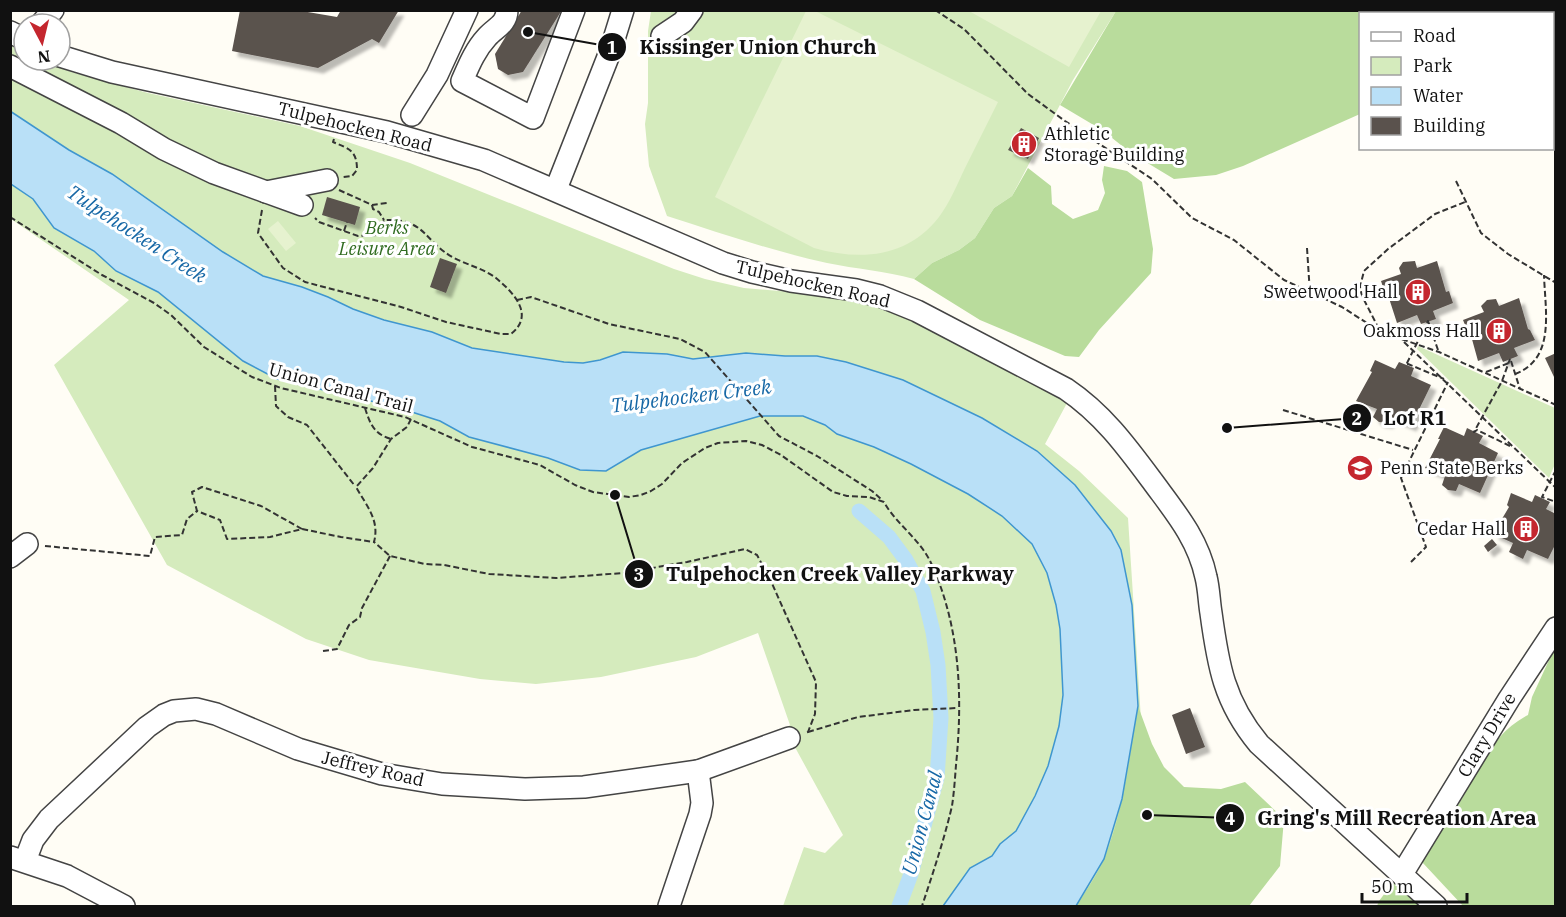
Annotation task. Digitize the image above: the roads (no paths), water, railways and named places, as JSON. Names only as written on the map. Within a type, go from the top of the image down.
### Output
[{"type":"street","points":[[412,115],[437,75],[467,10]]},
{"type":"street","points":[[507,10],[507,17],[501,25],[475,52],[462,81],[533,118],[574,10]]},
{"type":"street","points":[[552,188],[610,52],[623,10]]},
{"type":"street","points":[[662,36],[683,22],[692,10]]},
{"type":"street","name":"Tulpehocken Road","points":[[72,60],[112,72],[387,132],[484,160],[723,263],[791,281],[856,290],[903,304],[1040,374],[1086,403],[1108,424],[1185,525],[1196,545],[1206,576],[1221,674],[1235,711],[1247,729],[1259,744],[1436,906]]},
{"type":"street","points":[[10,66],[121,123],[164,149],[214,173],[302,205]]},
{"type":"street","points":[[265,192],[327,180]]},
{"type":"street","name":"Clary Drive","points":[[1402,874],[1509,699],[1556,628]]},
{"type":"street","name":"Jeffrey Road","points":[[18,859],[49,819],[147,727],[164,715],[184,709],[196,709],[216,714],[298,750],[350,766],[442,784],[472,787],[553,789],[629,782],[698,771],[798,735]]},
{"type":"street","points":[[669,906],[700,814],[702,802],[698,771]]},
{"type":"street","points":[[18,859],[67,876],[124,906]]},
{"type":"water","name":"Tulpehocken Creek","points":[[10,111],[69,150],[112,174],[223,252],[263,276],[302,287],[384,320],[432,332],[472,348],[564,362],[583,363],[623,352],[667,354],[693,359],[746,353],[817,356],[846,362],[903,380],[982,418],[1037,451],[1075,485],[1111,531],[1121,550],[1132,605],[1138,706],[1122,799],[1104,859],[1076,906],[943,906],[970,868],[992,856],[1000,844],[1016,831],[1048,766],[1059,726],[1063,695],[1060,629],[1056,605],[1047,573],[1032,544],[1002,516],[968,494],[911,464],[874,447],[837,434],[825,425],[803,416],[760,416],[641,450],[606,471],[580,470],[548,458],[469,437],[440,421],[396,407],[277,379],[243,361],[158,292],[116,271],[94,251],[54,228],[33,199],[11,184]]},
{"type":"waterway","name":"Union Canal","points":[[859,511],[889,537],[906,560],[923,591],[938,665],[941,718],[937,778],[911,874],[899,906]]},
{"type":"place","name":"Kissinger Union Church","points":[[528,32]]},
{"type":"place","name":"Athletic Storage Building","points":[[1024,144]]},
{"type":"place","name":"Sweetwood Hall","points":[[1418,292]]},
{"type":"place","name":"Oakmoss Hall","points":[[1499,331]]},
{"type":"place","name":"Lot R1","points":[[1227,428]]},
{"type":"place","name":"Penn State Berks","points":[[1360,468]]},
{"type":"place","name":"Tulpehocken Creek Valley Parkway","points":[[615,495]]},
{"type":"place","name":"Cedar Hall","points":[[1526,529]]},
{"type":"place","name":"Gring's Mill Recreation Area","points":[[1147,815]]},
{"type":"park label","name":"Berks Leisure Area","points":[[387,238]]}]
